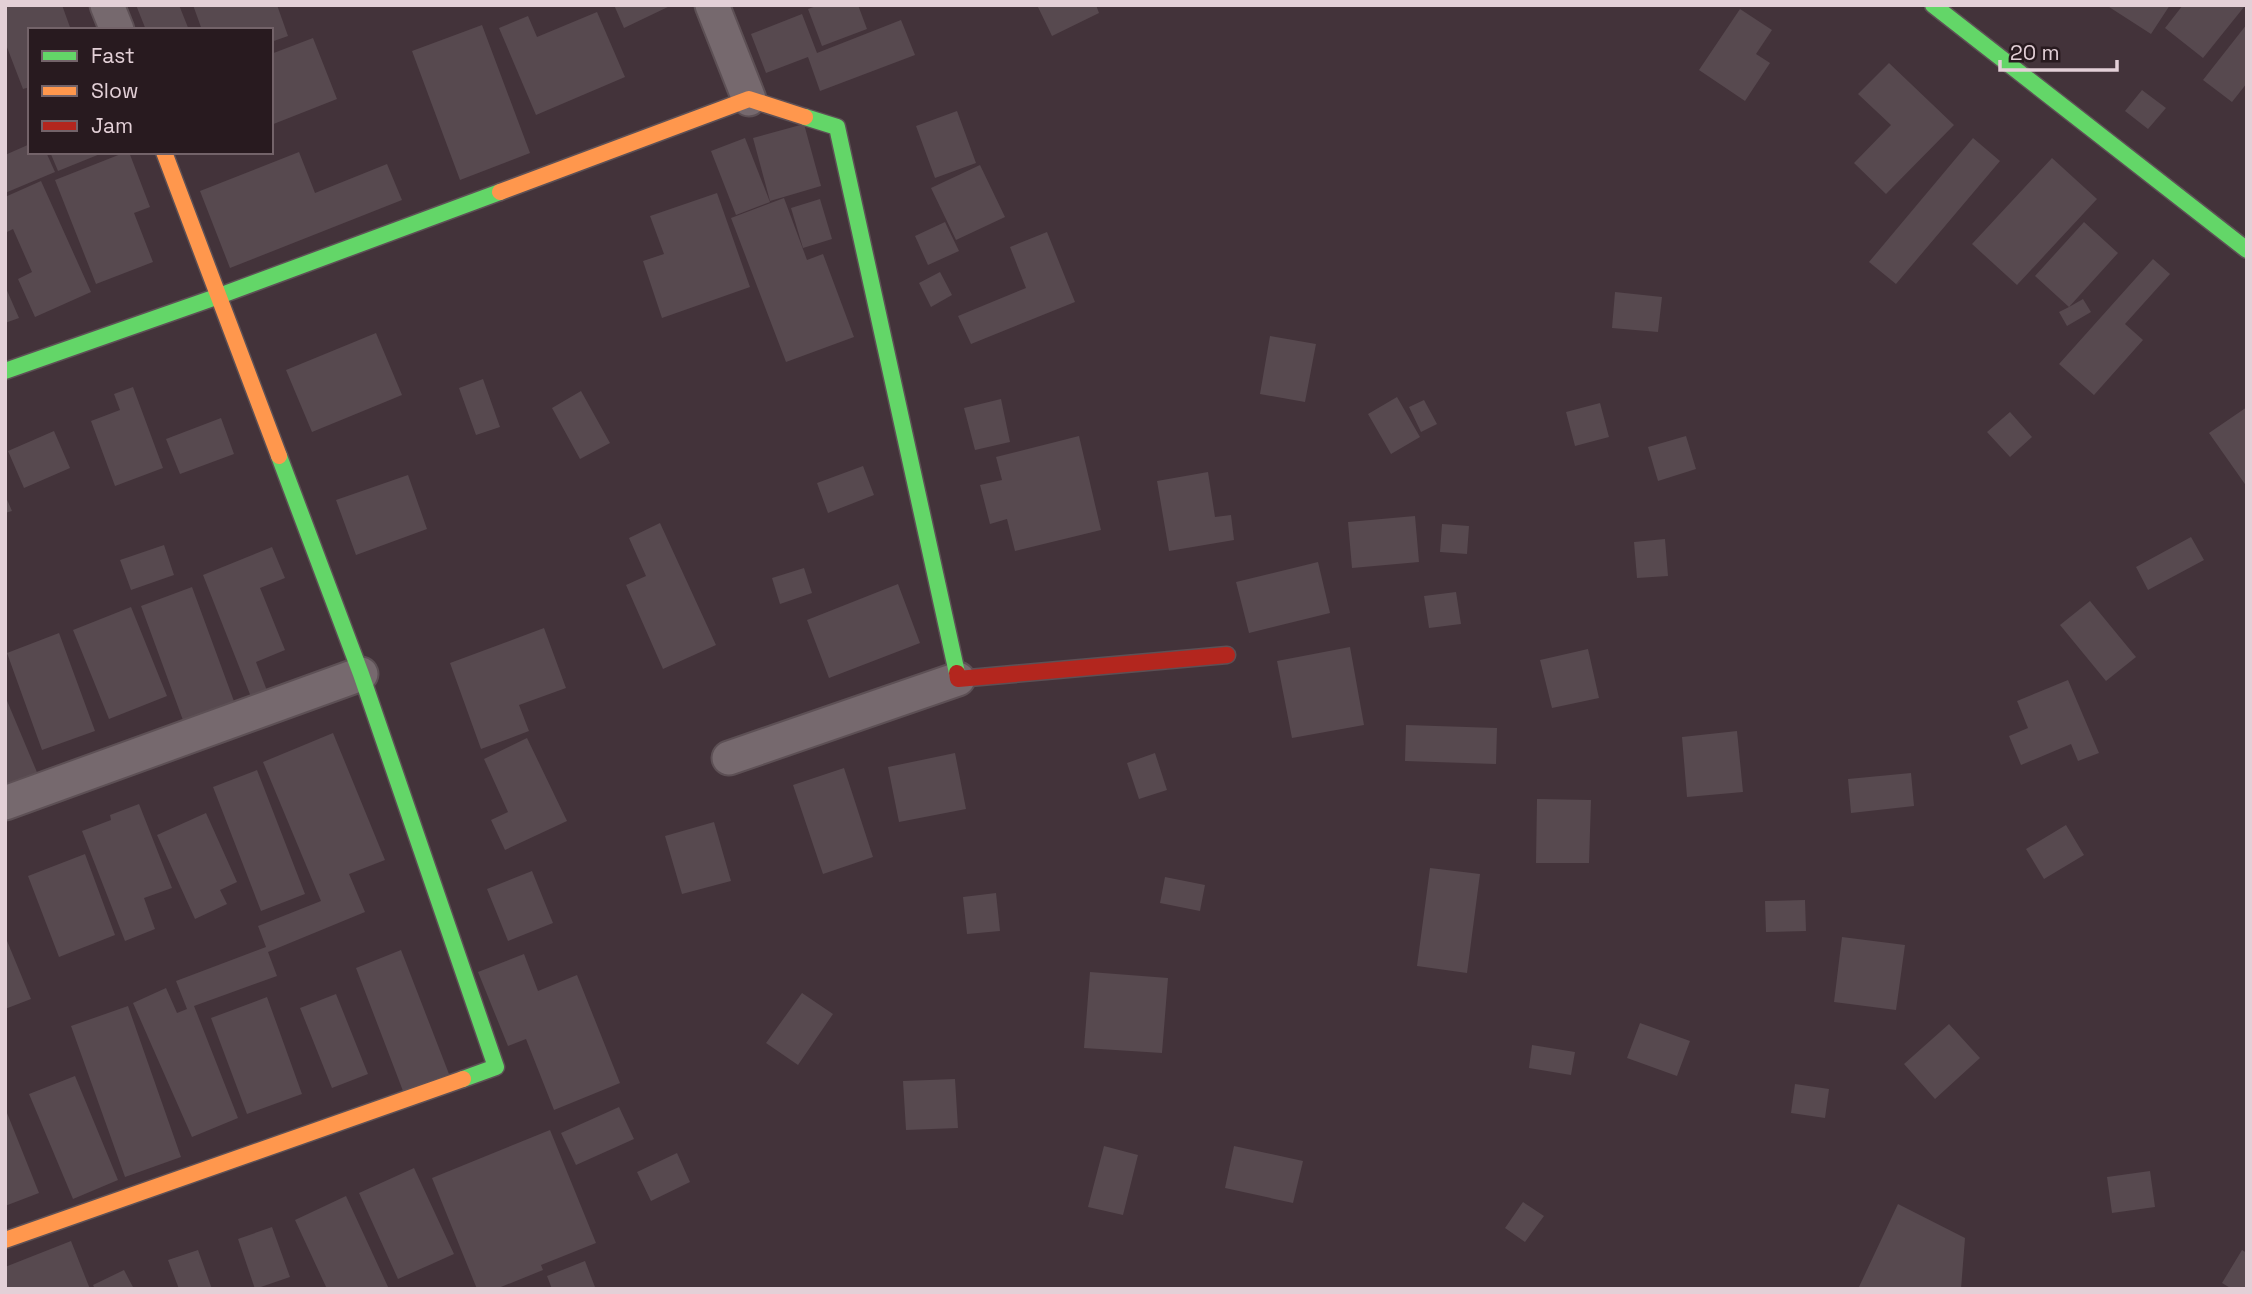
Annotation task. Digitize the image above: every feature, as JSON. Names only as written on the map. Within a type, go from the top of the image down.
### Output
[{"type":"street","points":[[107,5],[116,28]]},
{"type":"street","points":[[712,5],[749,99]]},
{"type":"street","points":[[1933,5],[2247,250]]},
{"type":"street","points":[[5,371],[219,296],[749,99],[837,127],[958,679]]},
{"type":"street","points":[[5,1240],[496,1067],[361,674],[165,154]]},
{"type":"street","points":[[729,758],[958,679],[1227,655]]},
{"type":"street","points":[[5,803],[361,674]]},
{"type":"building","points":[[5,5],[62,5],[70,28],[28,28],[28,88],[23,89],[5,42]]},
{"type":"building","points":[[136,5],[179,5],[188,28],[145,28]]},
{"type":"building","points":[[193,5],[277,5],[288,36],[273,41],[273,28],[201,28]]},
{"type":"building","points":[[614,5],[672,5],[624,28]]},
{"type":"building","points":[[819,5],[858,5],[867,29],[822,46],[808,9]]},
{"type":"building","points":[[1037,5],[1096,5],[1099,13],[1052,36]]},
{"type":"building","points":[[2106,5],[2170,5],[2151,34]]},
{"type":"building","points":[[2183,5],[2244,7],[2203,58],[2165,28]]},
{"type":"building","points":[[1740,9],[1772,30],[1756,54],[1770,63],[1745,101],[1699,70]]},
{"type":"building","points":[[597,12],[625,77],[536,115],[499,28],[528,16],[537,37]]},
{"type":"building","points":[[802,14],[817,53],[901,20],[915,55],[820,91],[808,57],[766,73],[751,34]]},
{"type":"building","points":[[2247,24],[2247,83],[2232,102],[2203,80]]},
{"type":"building","points":[[482,25],[530,153],[460,180],[412,51]]},
{"type":"building","points":[[313,38],[337,99],[273,124],[273,53]]},
{"type":"building","points":[[1889,63],[1954,125],[1886,194],[1854,163],[1891,125],[1858,94]]},
{"type":"building","points":[[2142,90],[2166,108],[2148,129],[2125,111]]},
{"type":"building","points":[[957,111],[976,163],[935,178],[916,126]]},
{"type":"building","points":[[804,124],[821,186],[770,201],[753,138]]},
{"type":"building","points":[[745,138],[770,202],[736,215],[711,151]]},
{"type":"building","points":[[1973,138],[2000,161],[1896,284],[1869,262]]},
{"type":"building","points":[[28,145],[28,154],[47,154],[55,172],[5,193],[5,155]]},
{"type":"building","points":[[299,152],[315,193],[387,164],[402,200],[230,268],[200,191]]},
{"type":"building","points":[[51,154],[100,154],[58,171]]},
{"type":"building","points":[[121,154],[130,154],[150,207],[134,213],[153,262],[96,284],[55,180]]},
{"type":"building","points":[[2052,158],[2097,199],[2017,285],[1972,244]]},
{"type":"building","points":[[980,165],[1005,217],[956,240],[931,188]]},
{"type":"building","points":[[41,181],[91,292],[35,317],[18,279],[32,272],[13,229],[5,233],[5,197]]},
{"type":"building","points":[[717,193],[750,287],[662,318],[643,261],[664,254],[650,216]]},
{"type":"building","points":[[784,198],[807,260],[823,254],[854,337],[786,362],[731,218]]},
{"type":"building","points":[[820,199],[832,239],[803,248],[791,208]]},
{"type":"building","points":[[945,222],[959,251],[928,265],[915,236]]},
{"type":"building","points":[[2084,222],[2118,253],[2069,307],[2035,276]]},
{"type":"building","points":[[1047,232],[1075,302],[971,344],[958,316],[1026,288],[1010,247]]},
{"type":"building","points":[[2153,259],[2170,274],[2125,324],[2143,340],[2094,395],[2059,364]]},
{"type":"building","points":[[940,272],[952,295],[931,307],[919,283]]},
{"type":"building","points":[[5,286],[19,318],[5,323]]},
{"type":"building","points":[[1615,292],[1662,297],[1658,332],[1612,328]]},
{"type":"building","points":[[2083,299],[2091,312],[2067,326],[2059,312]]},
{"type":"building","points":[[376,333],[402,395],[312,432],[286,370]]},
{"type":"building","points":[[1270,336],[1316,344],[1305,402],[1260,394]]},
{"type":"building","points":[[483,379],[500,427],[476,435],[459,388]]},
{"type":"building","points":[[133,387],[163,468],[115,486],[91,421],[120,410],[114,394]]},
{"type":"building","points":[[581,391],[610,443],[580,459],[552,408]]},
{"type":"building","points":[[1397,397],[1420,437],[1391,454],[1368,414]]},
{"type":"building","points":[[1001,399],[1010,442],[975,450],[964,408]]},
{"type":"building","points":[[1424,400],[1437,424],[1421,432],[1409,407]]},
{"type":"building","points":[[1600,403],[1609,437],[1575,446],[1566,412]]},
{"type":"building","points":[[2247,407],[2247,487],[2209,433]]},
{"type":"building","points":[[2010,412],[2032,437],[2010,457],[1987,432]]},
{"type":"building","points":[[221,418],[234,454],[180,474],[166,439]]},
{"type":"building","points":[[54,431],[70,468],[24,488],[8,451]]},
{"type":"building","points":[[1079,436],[1101,530],[1015,551],[1007,519],[990,524],[980,485],[1002,480],[996,457]]},
{"type":"building","points":[[1686,436],[1696,469],[1658,481],[1648,447]]},
{"type":"building","points":[[863,466],[874,495],[828,513],[817,483]]},
{"type":"building","points":[[1208,472],[1215,517],[1231,515],[1234,540],[1169,551],[1157,481]]},
{"type":"building","points":[[408,475],[427,529],[356,555],[336,500]]},
{"type":"building","points":[[5,495],[12,511],[5,513]]},
{"type":"building","points":[[1415,516],[1419,562],[1352,568],[1348,522]]},
{"type":"building","points":[[660,523],[716,645],[663,669],[626,585],[646,576],[629,538]]},
{"type":"building","points":[[1442,524],[1469,526],[1467,554],[1440,552]]},
{"type":"building","points":[[2191,537],[2204,560],[2148,590],[2136,567]]},
{"type":"building","points":[[1665,539],[1668,576],[1637,578],[1634,542]]},
{"type":"building","points":[[164,545],[174,575],[131,590],[120,560]]},
{"type":"building","points":[[272,547],[285,578],[260,588],[285,650],[256,662],[269,696],[253,702],[203,575]]},
{"type":"building","points":[[1318,562],[1330,613],[1249,633],[1236,582]]},
{"type":"building","points":[[804,568],[812,593],[780,604],[772,578]]},
{"type":"building","points":[[898,584],[920,643],[829,678],[807,620]]},
{"type":"building","points":[[192,587],[235,704],[184,723],[141,606]]},
{"type":"building","points":[[1456,592],[1461,624],[1429,628],[1424,596]]},
{"type":"building","points":[[2090,601],[2136,657],[2106,681],[2060,625]]},
{"type":"building","points":[[131,607],[167,696],[109,719],[73,630]]},
{"type":"building","points":[[544,628],[566,688],[519,705],[529,731],[481,749],[450,663]]},
{"type":"building","points":[[59,633],[95,731],[42,750],[7,653]]},
{"type":"building","points":[[1350,647],[1364,725],[1292,738],[1277,661]]},
{"type":"building","points":[[1588,649],[1599,698],[1552,708],[1540,660]]},
{"type":"building","points":[[2068,680],[2099,753],[2078,761],[2071,744],[2021,765],[2009,736],[2028,728],[2017,701]]},
{"type":"building","points":[[5,696],[39,777],[5,791]]},
{"type":"building","points":[[1406,725],[1497,728],[1496,764],[1405,761]]},
{"type":"building","points":[[1737,731],[1743,792],[1687,797],[1682,737]]},
{"type":"building","points":[[333,733],[385,860],[349,874],[365,912],[268,952],[277,976],[194,1006],[238,1118],[192,1137],[133,1003],[166,988],[177,1013],[187,1009],[176,981],[266,947],[258,926],[321,901],[263,762]]},
{"type":"building","points":[[527,738],[567,821],[505,850],[491,820],[508,812],[484,759]]},
{"type":"building","points":[[955,753],[966,809],[899,822],[888,767]]},
{"type":"building","points":[[1155,753],[1167,790],[1139,799],[1127,763]]},
{"type":"building","points":[[844,768],[873,857],[823,874],[793,785]]},
{"type":"building","points":[[257,770],[305,894],[261,911],[213,787]]},
{"type":"building","points":[[1911,773],[1914,806],[1851,813],[1848,779]]},
{"type":"building","points":[[1537,799],[1591,800],[1589,863],[1536,863]]},
{"type":"building","points":[[139,804],[172,888],[144,898],[155,929],[125,941],[82,831],[111,820],[110,815]]},
{"type":"building","points":[[206,813],[237,882],[220,890],[227,904],[195,919],[157,835]]},
{"type":"building","points":[[714,822],[731,881],[682,894],[665,836]]},
{"type":"building","points":[[2066,825],[2084,855],[2044,879],[2026,849]]},
{"type":"building","points":[[85,854],[115,935],[59,957],[28,876]]},
{"type":"building","points":[[1430,868],[1480,874],[1467,973],[1417,966]]},
{"type":"building","points":[[532,871],[553,923],[508,941],[487,889]]},
{"type":"building","points":[[1165,877],[1205,885],[1200,911],[1160,903]]},
{"type":"building","points":[[996,893],[1000,931],[967,934],[963,897]]},
{"type":"building","points":[[1805,900],[1806,931],[1766,932],[1765,901]]},
{"type":"building","points":[[5,936],[31,999],[5,1009]]},
{"type":"building","points":[[1842,937],[1905,945],[1896,1010],[1834,1002]]},
{"type":"building","points":[[401,950],[449,1074],[403,1091],[356,968]]},
{"type":"building","points":[[524,954],[538,991],[577,975],[620,1083],[554,1110],[526,1039],[508,1046],[478,972]]},
{"type":"building","points":[[1090,972],[1168,978],[1162,1053],[1084,1048]]},
{"type":"building","points":[[802,993],[833,1014],[798,1065],[766,1043]]},
{"type":"building","points":[[336,994],[368,1074],[332,1088],[300,1008]]},
{"type":"building","points":[[267,997],[302,1094],[247,1114],[211,1018]]},
{"type":"building","points":[[128,1006],[181,1157],[125,1177],[71,1026]]},
{"type":"building","points":[[1640,1023],[1690,1041],[1677,1076],[1627,1058]]},
{"type":"building","points":[[1949,1024],[1980,1058],[1935,1099],[1904,1064]]},
{"type":"building","points":[[1532,1045],[1575,1052],[1571,1075],[1529,1068]]},
{"type":"building","points":[[75,1076],[118,1180],[73,1199],[29,1094]]},
{"type":"building","points":[[955,1079],[958,1128],[906,1130],[903,1081]]},
{"type":"building","points":[[1795,1084],[1829,1089],[1825,1118],[1791,1113]]},
{"type":"building","points":[[619,1107],[634,1139],[576,1165],[561,1133]]},
{"type":"building","points":[[5,1108],[39,1193],[5,1206]]},
{"type":"building","points":[[550,1130],[596,1243],[541,1265],[543,1270],[496,1289],[477,1289],[432,1178]]},
{"type":"building","points":[[1104,1146],[1138,1155],[1123,1215],[1088,1207]]},
{"type":"building","points":[[1234,1146],[1303,1161],[1293,1203],[1225,1188]]},
{"type":"building","points":[[677,1153],[690,1182],[651,1201],[637,1172]]},
{"type":"building","points":[[414,1168],[454,1254],[398,1279],[359,1193]]},
{"type":"building","points":[[2150,1171],[2155,1207],[2112,1213],[2107,1177]]},
{"type":"building","points":[[346,1196],[389,1289],[327,1289],[295,1220]]},
{"type":"building","points":[[1523,1202],[1544,1216],[1525,1242],[1505,1228]]},
{"type":"building","points":[[1898,1204],[1965,1238],[1961,1289],[1858,1289]]},
{"type":"building","points":[[272,1227],[290,1277],[255,1289],[238,1239]]},
{"type":"building","points":[[71,1241],[90,1289],[5,1289],[5,1267]]},
{"type":"building","points":[[198,1250],[212,1289],[179,1289],[168,1260]]},
{"type":"building","points":[[2242,1250],[2247,1253],[2247,1289],[2232,1289],[2222,1283]]},
{"type":"building","points":[[585,1261],[595,1287],[552,1289],[547,1276]]},
{"type":"building","points":[[124,1270],[134,1289],[95,1289],[93,1285]]},
{"type":"traffic: fast","points":[[1933,5],[2247,250]]},
{"type":"traffic: fast","points":[[805,117],[837,127],[957,673]]},
{"type":"traffic: fast","points":[[5,371],[219,296],[500,192]]},
{"type":"traffic: fast","points":[[279,456],[361,674],[496,1067],[463,1079]]},
{"type":"traffic: slow","points":[[500,192],[749,99],[805,117]]},
{"type":"traffic: slow","points":[[165,154],[279,456]]},
{"type":"traffic: slow","points":[[5,1240],[463,1079]]},
{"type":"traffic: jam","points":[[957,673],[958,679],[1227,655]]}]
